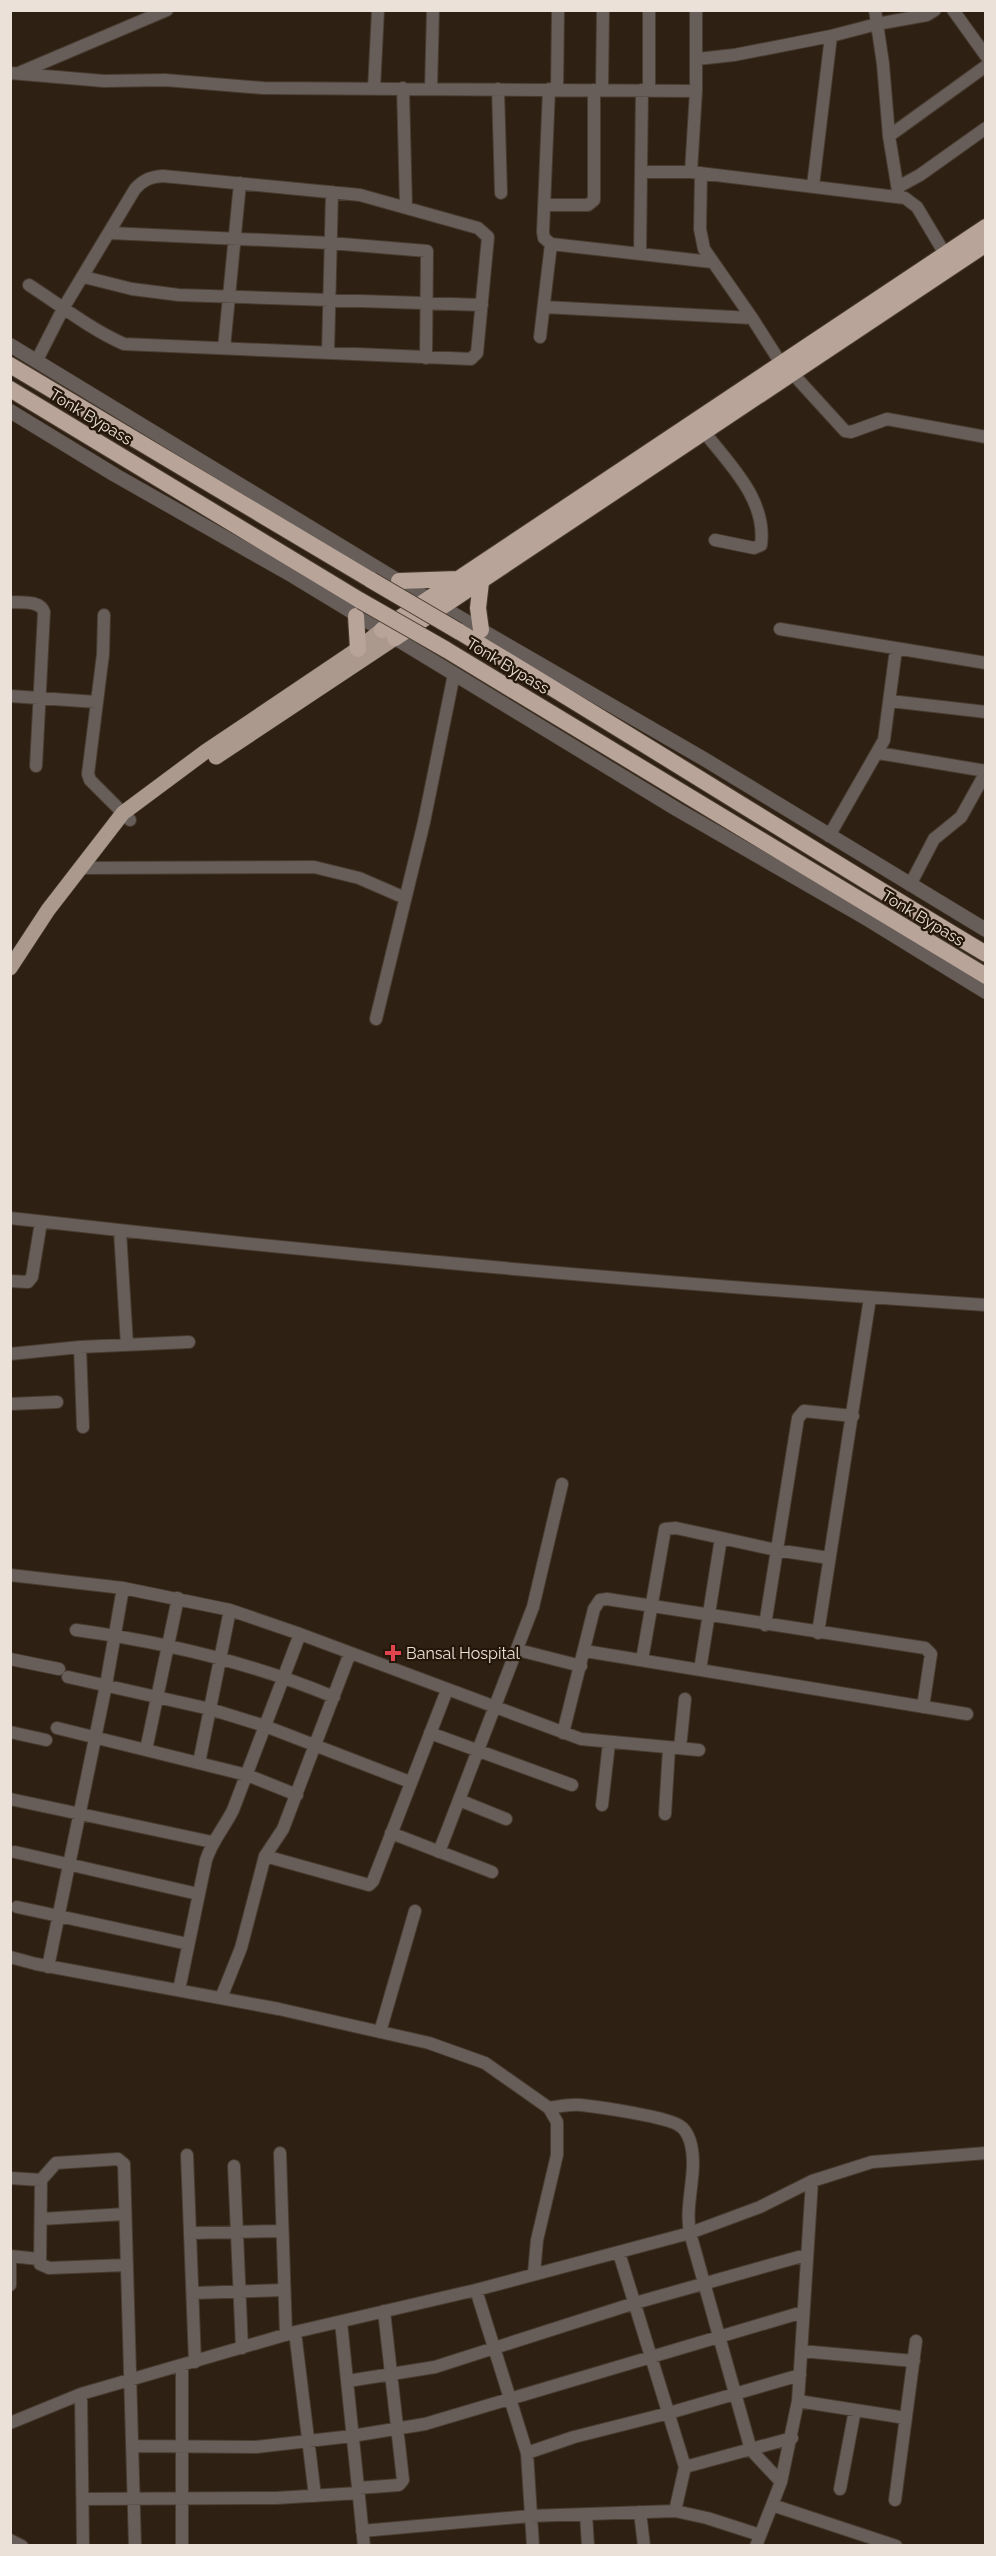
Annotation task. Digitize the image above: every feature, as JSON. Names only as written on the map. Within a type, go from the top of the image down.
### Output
[{"type":"highway","points":[[388,634],[437,603],[481,582],[705,433],[945,254],[986,227]]},
{"type":"highway","points":[[437,603],[459,579],[986,244]]},
{"type":"highway","points":[[10,365],[458,632],[986,954]]},
{"type":"highway","name":"Tonk Bypass","points":[[10,389],[358,608],[445,649],[986,976]]},
{"type":"highway","points":[[399,581],[459,579]]},
{"type":"highway","points":[[481,582],[478,608],[481,630]]},
{"type":"highway","points":[[358,608],[358,649]]},
{"type":"main road","points":[[10,968],[79,868],[108,834],[127,817],[205,752],[358,649],[388,634]]},
{"type":"main road","points":[[127,817],[218,756],[388,634]]},
{"type":"street","points":[[14,73],[167,10]]},
{"type":"street","points":[[374,88],[378,10]]},
{"type":"street","points":[[431,89],[433,10]]},
{"type":"street","points":[[558,10],[544,205],[544,238],[551,244],[712,262]]},
{"type":"street","points":[[544,205],[588,205],[594,200],[603,10]]},
{"type":"street","points":[[640,254],[649,10]]},
{"type":"street","points":[[696,10],[696,173],[700,229],[704,249],[712,262],[787,370],[845,431],[851,432],[887,418],[986,437]]},
{"type":"street","points":[[875,10],[889,136],[898,192]]},
{"type":"street","points":[[697,59],[735,55],[831,36],[878,24],[917,18],[935,10]]},
{"type":"street","points":[[960,13],[986,56]]},
{"type":"street","points":[[813,186],[831,36]]},
{"type":"street","points":[[889,136],[986,66]]},
{"type":"street","points":[[14,73],[104,81],[165,80],[263,88],[696,91]]},
{"type":"street","points":[[403,88],[406,207]]},
{"type":"street","points":[[498,89],[501,193]]},
{"type":"street","points":[[898,192],[986,128]]},
{"type":"street","points":[[642,172],[696,173],[813,186],[898,192],[917,207],[945,254]]},
{"type":"street","points":[[29,285],[64,307],[124,344],[471,359],[476,357],[488,244],[485,232],[360,195],[152,177],[142,181],[135,189],[84,278],[64,307],[37,360]]},
{"type":"street","points":[[224,348],[240,183]]},
{"type":"street","points":[[328,353],[332,192]]},
{"type":"street","points":[[110,232],[233,240],[330,243],[427,251],[426,358]]},
{"type":"street","points":[[540,337],[551,244]]},
{"type":"street","points":[[84,278],[132,290],[228,298],[482,304]]},
{"type":"street","points":[[544,307],[752,318]]},
{"type":"street","points":[[10,345],[399,581],[704,759],[986,930]]},
{"type":"street","points":[[10,411],[115,475],[293,576],[358,608],[388,634],[678,810],[869,920],[986,992]]},
{"type":"street","points":[[705,433],[749,490],[756,505],[761,538],[758,547],[715,540]]},
{"type":"street","points":[[10,602],[38,605],[44,612],[36,766]]},
{"type":"street","points":[[104,615],[103,654],[88,774],[90,780],[127,817]]},
{"type":"street","points":[[780,629],[986,663]]},
{"type":"street","points":[[829,836],[878,753],[887,727],[896,649]]},
{"type":"street","points":[[376,1019],[424,822],[454,674]]},
{"type":"street","points":[[10,696],[97,702]]},
{"type":"street","points":[[890,701],[986,712]]},
{"type":"street","points":[[878,753],[986,771],[961,817],[934,839],[910,885]]},
{"type":"street","points":[[79,868],[292,865],[314,867],[359,878],[405,898]]},
{"type":"street","points":[[10,1218],[120,1231],[621,1280],[986,1305]]},
{"type":"street","points":[[10,1281],[28,1282],[32,1277],[41,1222]]},
{"type":"street","points":[[120,1231],[127,1345]]},
{"type":"street","points":[[818,1633],[870,1298]]},
{"type":"street","points":[[10,1354],[80,1347],[189,1342]]},
{"type":"street","points":[[80,1347],[83,1427]]},
{"type":"street","points":[[10,1404],[57,1402]]},
{"type":"street","points":[[765,1625],[801,1413],[809,1411],[853,1416]]},
{"type":"street","points":[[439,1852],[533,1606],[562,1484]]},
{"type":"street","points":[[642,1660],[665,1529],[676,1528],[776,1550],[829,1558]]},
{"type":"street","points":[[700,1670],[721,1538]]},
{"type":"street","points":[[10,1575],[123,1588],[230,1610],[581,1739],[699,1750]]},
{"type":"street","points":[[48,1966],[81,1813],[123,1588]]},
{"type":"street","points":[[146,1750],[178,1598]]},
{"type":"street","points":[[563,1733],[594,1609],[600,1600],[607,1599],[929,1650],[931,1658],[923,1707]]},
{"type":"street","points":[[199,1763],[230,1610]]},
{"type":"street","points":[[76,1630],[115,1635],[220,1659],[284,1676],[334,1697]]},
{"type":"street","points":[[179,1990],[198,1894],[212,1842],[227,1824],[300,1634]]},
{"type":"street","points":[[518,1650],[581,1666]]},
{"type":"street","points":[[585,1651],[967,1714]]},
{"type":"street","points":[[221,1998],[241,1948],[265,1856],[283,1829],[350,1653]]},
{"type":"street","points":[[10,1659],[106,1685],[158,1695],[210,1709],[265,1726],[410,1782]]},
{"type":"street","points":[[265,1856],[369,1885],[373,1881],[447,1690]]},
{"type":"street","points":[[665,1814],[685,1699]]},
{"type":"street","points":[[57,1728],[247,1774],[297,1795]]},
{"type":"street","points":[[10,1732],[46,1740]]},
{"type":"street","points":[[430,1732],[572,1785]]},
{"type":"street","points":[[602,1805],[609,1743]]},
{"type":"street","points":[[10,1799],[212,1842]]},
{"type":"street","points":[[459,1800],[506,1819]]},
{"type":"street","points":[[391,1833],[492,1872]]},
{"type":"street","points":[[15,1852],[198,1894]]},
{"type":"street","points":[[17,1907],[188,1944]]},
{"type":"street","points":[[380,2031],[415,1911]]},
{"type":"street","points":[[10,1957],[380,2031],[429,2043],[485,2063],[549,2108],[557,2122],[557,2155],[537,2240],[534,2273]]},
{"type":"street","points":[[549,2108],[580,2105],[679,2124],[687,2132],[691,2143],[692,2170],[688,2221],[690,2233],[751,2450],[781,2482]]},
{"type":"street","points":[[280,2153],[284,2290],[309,2442],[315,2496]]},
{"type":"street","points":[[10,2423],[81,2394],[290,2333],[476,2290],[690,2233],[760,2207],[812,2181],[872,2162],[986,2153]]},
{"type":"street","points":[[187,2155],[195,2362]]},
{"type":"street","points":[[127,2265],[44,2267],[39,2259],[41,2180],[52,2166],[62,2162],[121,2160],[123,2164],[127,2265],[131,2378],[132,2446],[135,2499],[135,2546]]},
{"type":"street","points":[[234,2166],[242,2348]]},
{"type":"street","points":[[10,2178],[41,2180]]},
{"type":"street","points":[[362,2531],[530,2516],[675,2511],[707,2518],[758,2540],[781,2482],[798,2401],[812,2181]]},
{"type":"street","points":[[41,2218],[125,2214]]},
{"type":"street","points":[[190,2233],[281,2231]]},
{"type":"street","points":[[620,2253],[685,2467],[675,2511]]},
{"type":"street","points":[[348,2382],[435,2367],[635,2303],[806,2255]]},
{"type":"street","points":[[10,2256],[39,2259]]},
{"type":"street","points":[[10,2261],[10,2285]]},
{"type":"street","points":[[193,2293],[284,2290]]},
{"type":"street","points":[[476,2290],[527,2453],[533,2546]]},
{"type":"street","points":[[83,2499],[315,2496],[401,2483],[398,2429],[384,2311]]},
{"type":"street","points":[[132,2446],[256,2447],[398,2429],[448,2418],[803,2312]]},
{"type":"street","points":[[341,2322],[364,2546]]},
{"type":"street","points":[[895,2500],[916,2341]]},
{"type":"street","points":[[801,2350],[914,2361]]},
{"type":"street","points":[[182,2366],[182,2546]]},
{"type":"street","points":[[527,2453],[574,2437],[669,2413],[800,2375]]},
{"type":"street","points":[[81,2394],[83,2546]]},
{"type":"street","points":[[798,2401],[906,2418]]},
{"type":"street","points":[[840,2489],[855,2410]]},
{"type":"street","points":[[685,2467],[792,2438]]},
{"type":"street","points":[[772,2505],[896,2546]]},
{"type":"street","points":[[640,2512],[644,2546]]},
{"type":"street","points":[[586,2514],[588,2546]]},
{"type":"street","points":[[10,2540],[22,2546]]},
{"type":"place","name":"Bansal Hospital","points":[[393,1653]]}]
